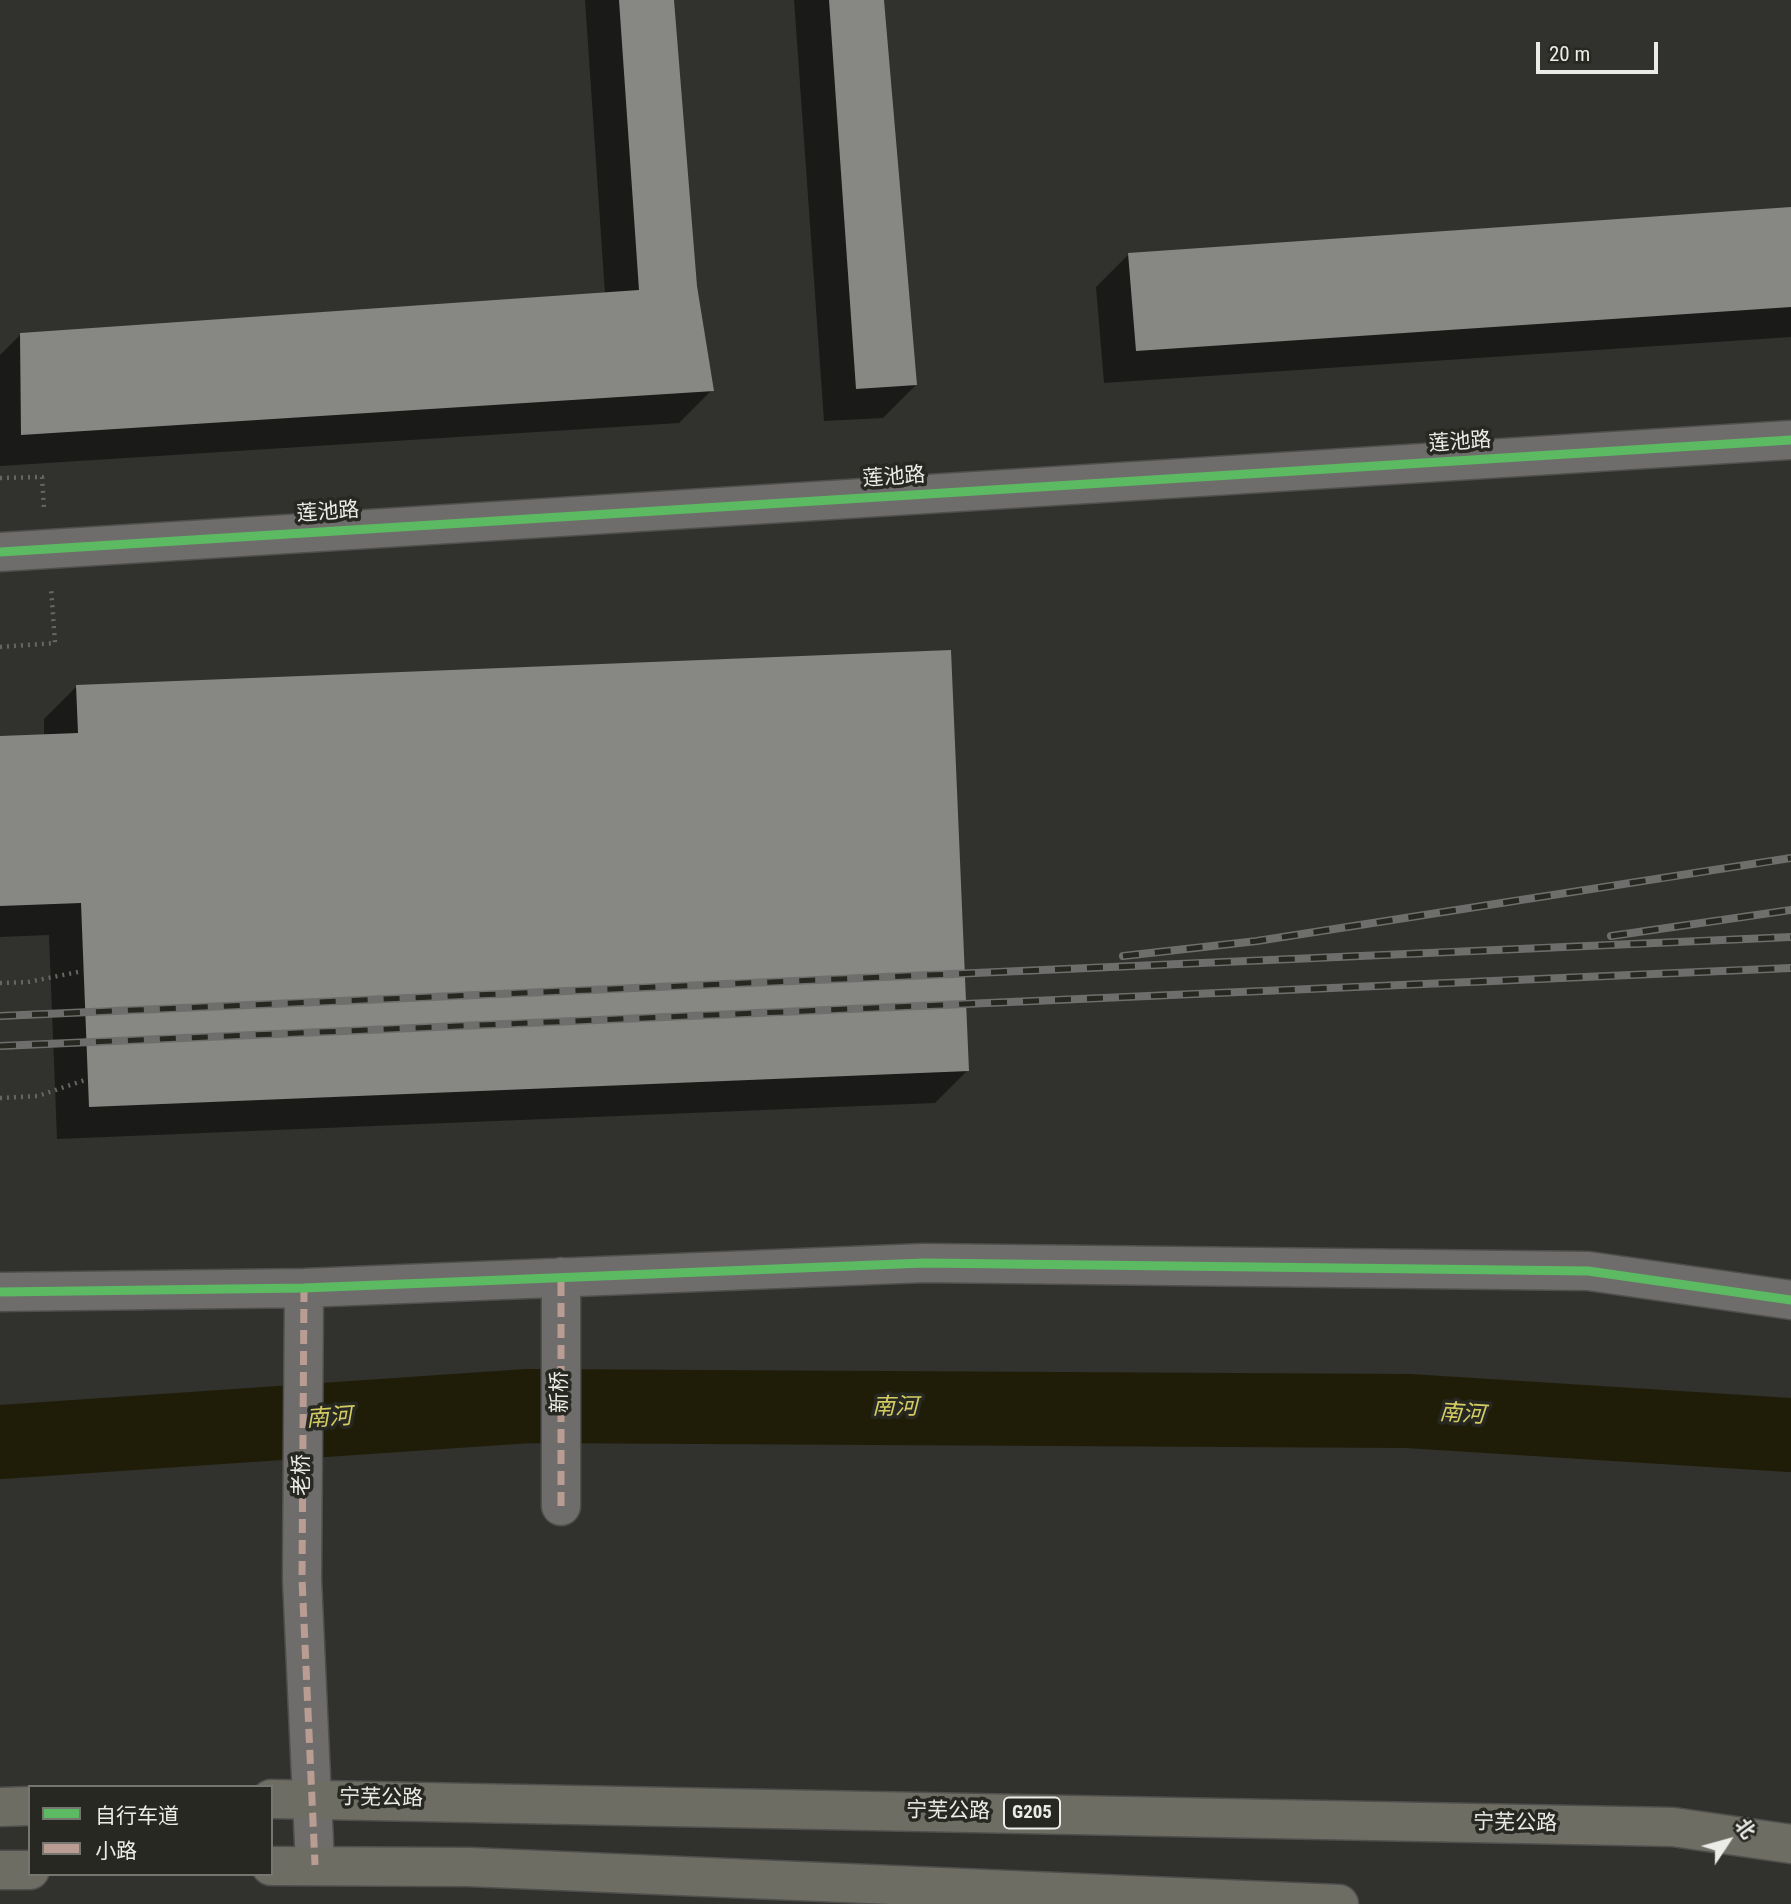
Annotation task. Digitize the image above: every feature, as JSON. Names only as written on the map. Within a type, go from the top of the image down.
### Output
[{"type":"highway","name":"宁芜公路","points":[[273,1799],[1673,1827],[1791,1844]]},
{"type":"highway","points":[[0,1807],[28,1806]]},
{"type":"highway","points":[[273,1866],[483,1867],[1339,1904]]},
{"type":"highway","points":[[0,1870],[28,1870]]},
{"type":"street","name":"莲池路","points":[[0,552],[1791,440]]},
{"type":"street","points":[[0,1292],[304,1288],[924,1263],[1588,1271],[1791,1300]]},
{"type":"street","name":"新桥","points":[[561,1279],[561,1506]]},
{"type":"street","name":"老桥","points":[[304,1288],[302,1579],[315,1865]]},
{"type":"path","points":[[0,478],[42,477]]},
{"type":"path","points":[[0,983],[28,982],[83,971]]},
{"type":"path","points":[[0,1098],[38,1096],[88,1079]]},
{"type":"building","points":[[619,0],[674,0],[697,286],[714,391],[21,435],[20,333],[639,290]]},
{"type":"building","points":[[829,0],[884,0],[917,385],[856,389]]},
{"type":"building","points":[[1791,207],[1791,307],[1136,351],[1128,253]]},
{"type":"building","points":[[951,650],[969,1071],[89,1107],[81,903],[0,906],[0,736],[78,733],[76,685]]},
{"type":"waterway","name":"南河","points":[[0,1442],[529,1406],[1408,1411],[1791,1435]]},
{"type":"railway","points":[[1123,956],[1257,941],[1791,858]]},
{"type":"railway","points":[[1611,936],[1791,910]]},
{"type":"railway","points":[[0,1016],[1791,937]]},
{"type":"railway","points":[[0,1046],[1791,968]]},
{"type":"marked path","points":[[561,1277],[561,1506]]},
{"type":"marked path","points":[[304,1288],[302,1579],[315,1865]]},
{"type":"cycle path","points":[[0,552],[1791,440]]},
{"type":"cycle path","points":[[0,1292],[304,1288],[924,1263],[1588,1271],[1791,1300]]}]
